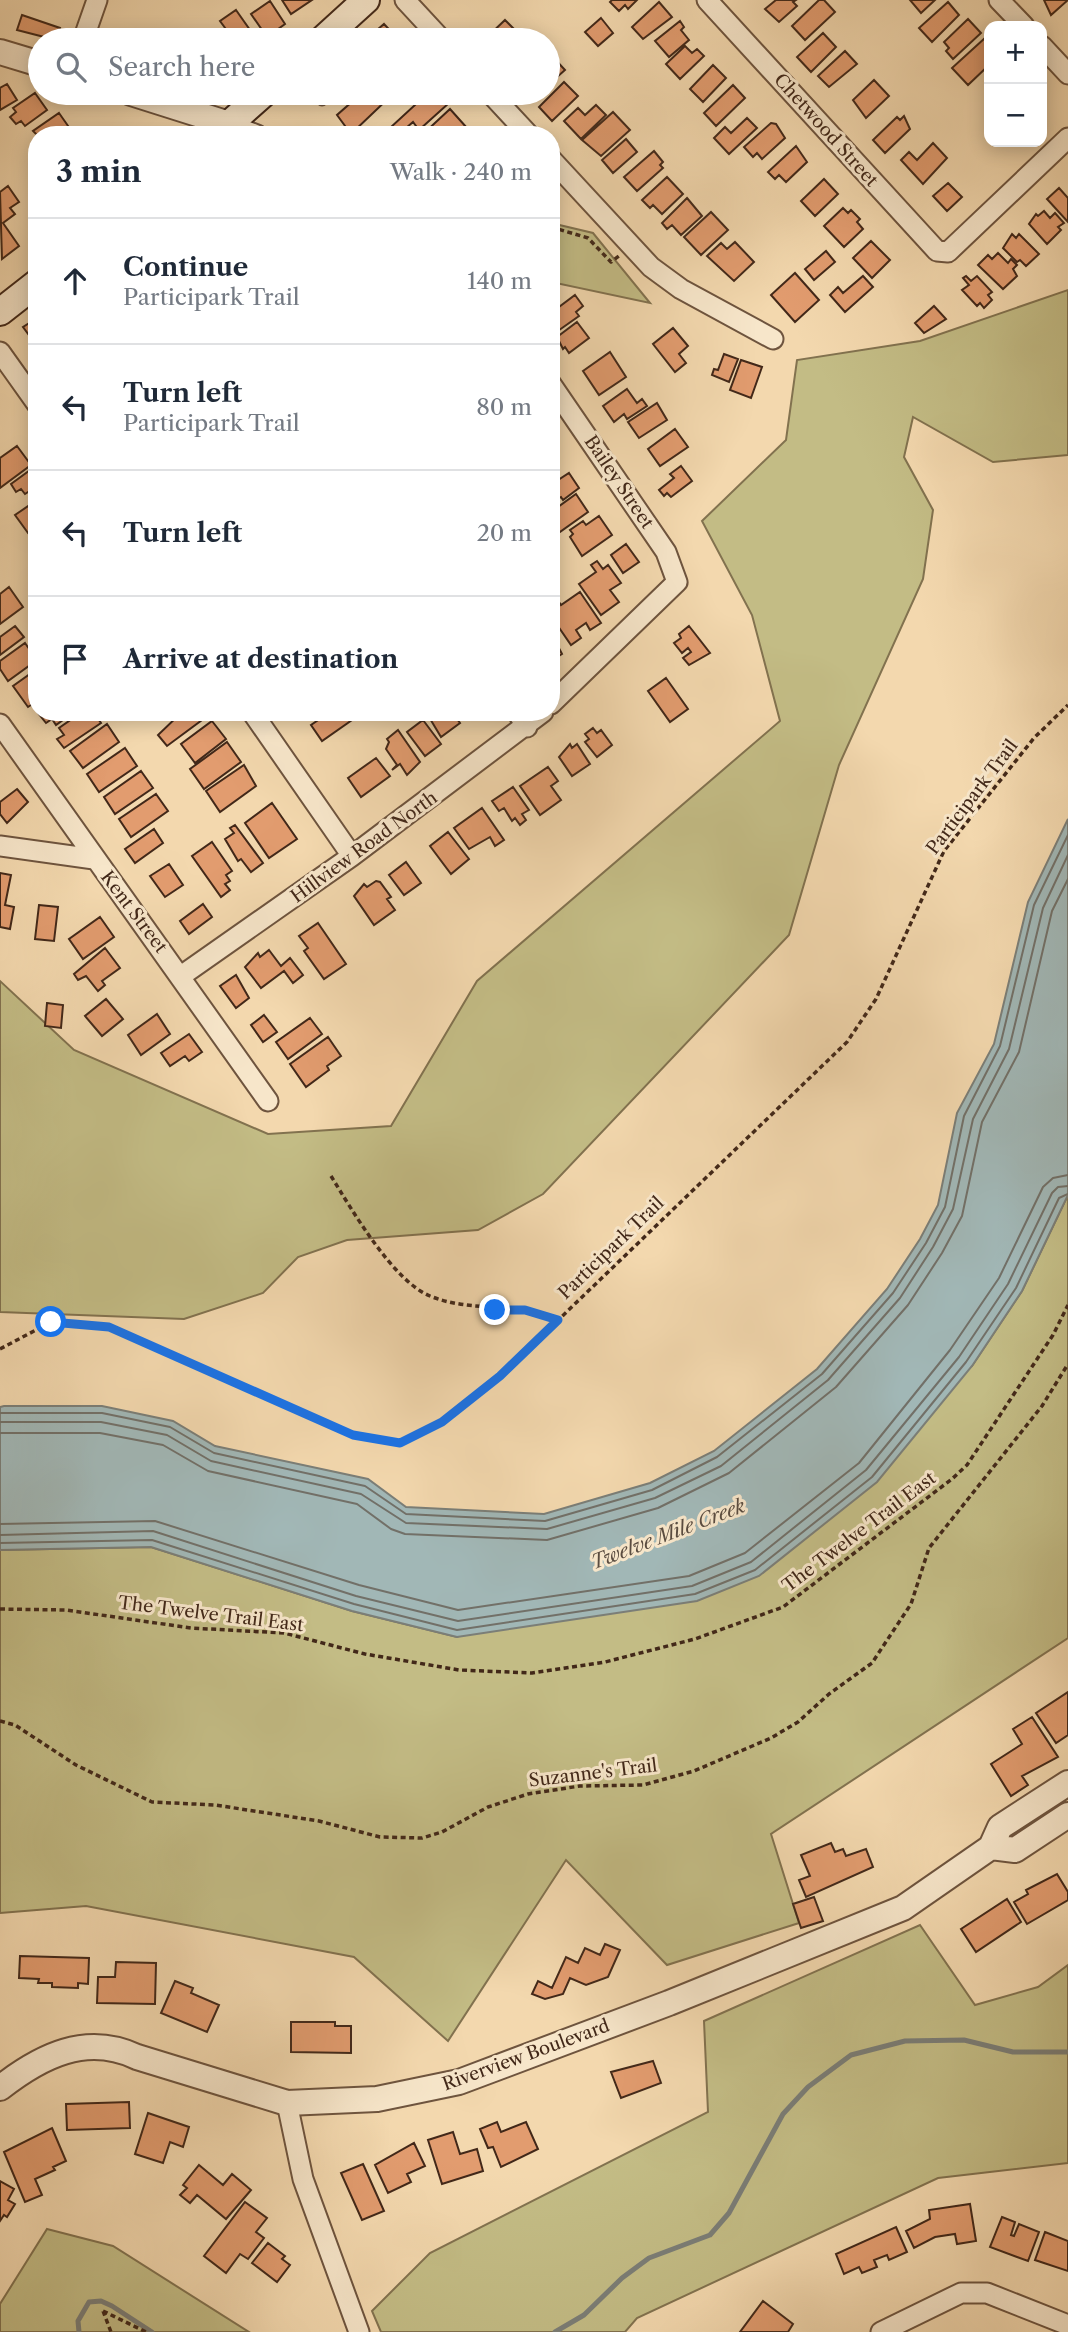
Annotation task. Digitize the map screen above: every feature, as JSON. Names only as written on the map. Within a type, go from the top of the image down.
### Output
[{"type":"main road","points":[[335,28],[366,0]]},
{"type":"main road","points":[[227,126],[251,105]]},
{"type":"main road","points":[[0,312],[28,290]]},
{"type":"street","points":[[87,28],[97,0]]},
{"type":"street","points":[[405,0],[431,28]]},
{"type":"street","name":"Chetwood Street","points":[[707,0],[937,251],[948,252],[1068,138]]},
{"type":"street","points":[[999,0],[1019,21]]},
{"type":"street","points":[[1047,51],[1068,74]]},
{"type":"street","points":[[0,52],[28,60]]},
{"type":"street","points":[[161,105],[213,126]]},
{"type":"street","points":[[501,105],[521,126]]},
{"type":"street","points":[[560,169],[651,267],[681,289],[773,339]]},
{"type":"street","points":[[0,352],[28,391]]},
{"type":"street","name":"Bailey Street","points":[[560,397],[666,552],[675,584],[560,695]]},
{"type":"street","points":[[258,721],[352,856]]},
{"type":"street","name":"Hillview Road North","points":[[181,976],[352,856],[521,721]]},
{"type":"street","name":"Kent Street","points":[[0,724],[268,1101]]},
{"type":"street","points":[[0,846],[94,859]]},
{"type":"street","name":"Riverview Boulevard","points":[[0,2088],[29,2066],[73,2049],[115,2047],[137,2057],[287,2103],[377,2099],[459,2082],[669,2003],[903,1908],[991,1847],[1000,1827],[1068,1783]]},
{"type":"street","name":"Riverview Boulevard","points":[[991,1847],[1015,1850],[1068,1815]]},
{"type":"street","points":[[287,2103],[303,2179],[359,2332]]},
{"type":"street","points":[[881,2332],[961,2293],[987,2293],[1068,2325]]},
{"type":"path","points":[[560,230],[588,238],[611,262],[632,247]]},
{"type":"path","name":"Participark Trail","points":[[0,1349],[51,1322],[109,1327],[353,1435],[400,1443],[442,1422],[500,1376],[847,1042],[876,999],[944,852],[1034,738],[1068,705]]},
{"type":"path","points":[[331,1176],[390,1260],[411,1284],[429,1296],[495,1310],[525,1310],[558,1320]]},
{"type":"path","name":"The Twelve Trail East","points":[[0,1609],[14,1607],[66,1610],[191,1628],[284,1633],[379,1656],[459,1670],[520,1673],[605,1662],[695,1639],[783,1608],[952,1479],[967,1465],[1054,1335],[1068,1305]]},
{"type":"path","name":"Suzanne's Trail","points":[[0,1721],[15,1725],[76,1765],[152,1802],[215,1805],[293,1817],[380,1837],[422,1838],[442,1832],[488,1807],[528,1794],[580,1786],[643,1785],[694,1771],[771,1738],[798,1722],[829,1694],[872,1663],[911,1604],[929,1548],[1042,1406],[1068,1364]]},
{"type":"path","points":[[111,2332],[103,2311],[146,2332]]},
{"type":"shaded area","points":[[560,225],[593,233],[650,303],[560,284]]},
{"type":"shaded area","points":[[1068,290],[1068,455],[993,462],[913,417],[904,457],[933,510],[923,579],[839,765],[789,935],[543,1194],[478,1230],[347,1240],[298,1257],[263,1293],[184,1319],[0,1312],[0,981],[74,1050],[268,1134],[391,1126],[477,981],[780,721],[752,615],[702,521],[786,440],[797,360],[920,341]]},
{"type":"shaded area","points":[[1068,1195],[1068,1638],[771,1834],[799,1923],[667,1965],[566,1860],[448,2041],[354,1957],[86,1906],[0,1913],[0,1550],[151,1547],[352,1611],[457,1637],[972,1366],[1022,1291]]},
{"type":"shaded area","points":[[920,1925],[975,2005],[1038,1987],[1068,1965],[1068,2163],[938,2178],[637,2318],[625,2332],[381,2332],[372,2311],[430,2253],[708,2112],[704,2021]]},
{"type":"shaded area","points":[[47,2229],[113,2246],[249,2332],[0,2332],[0,2304]]},
{"type":"water","name":"Twelve Mile Creek","points":[[1068,819],[1068,1195],[1022,1291],[972,1366],[877,1482],[759,1576],[697,1601],[457,1637],[352,1611],[151,1547],[0,1550],[0,1407],[4,1406],[102,1406],[173,1421],[215,1446],[368,1479],[406,1507],[544,1514],[650,1483],[714,1451],[817,1369],[887,1289],[920,1239],[938,1205],[957,1113],[994,1044],[1028,902]]},
{"type":"building","points":[[282,0],[312,0],[291,14]]},
{"type":"building","points":[[637,0],[628,9],[625,5],[619,11],[610,2]]},
{"type":"building","points":[[776,0],[796,0],[793,2],[797,6],[779,22],[765,9]]},
{"type":"building","points":[[819,0],[824,0],[835,12],[805,40],[792,26]]},
{"type":"building","points":[[910,0],[935,0],[921,13]]},
{"type":"building","points":[[1044,0],[1068,0],[1051,15]]},
{"type":"building","points":[[270,1],[285,24],[279,28],[261,28],[251,14]]},
{"type":"building","points":[[659,2],[672,17],[643,39],[632,27]]},
{"type":"building","points":[[948,2],[959,15],[932,42],[919,28]]},
{"type":"building","points":[[236,10],[249,28],[225,28],[220,21]]},
{"type":"building","points":[[22,15],[60,28],[28,28],[28,33],[17,30]]},
{"type":"building","points":[[601,18],[613,33],[598,46],[585,32]]},
{"type":"building","points":[[968,19],[981,33],[953,59],[946,51],[949,48],[944,42]]},
{"type":"building","points":[[505,20],[513,28],[497,28]]},
{"type":"building","points":[[680,21],[684,27],[681,30],[689,40],[669,57],[655,41]]},
{"type":"building","points":[[823,33],[836,47],[811,72],[797,57]]},
{"type":"building","points":[[984,39],[984,70],[968,85],[952,68]]},
{"type":"building","points":[[685,46],[692,53],[697,49],[704,56],[680,79],[666,64]]},
{"type":"building","points":[[845,51],[857,64],[829,87],[818,76]]},
{"type":"building","points":[[713,65],[726,78],[703,102],[690,89]]},
{"type":"building","points":[[874,80],[889,96],[866,118],[853,100]]},
{"type":"building","points":[[564,82],[578,96],[552,121],[539,107],[560,105],[560,86]]},
{"type":"building","points":[[7,84],[17,100],[0,110],[0,88]]},
{"type":"building","points":[[733,85],[745,98],[716,126],[704,113]]},
{"type":"building","points":[[28,98],[28,105],[43,105],[47,110],[25,126],[21,121],[16,124],[10,117],[16,112],[13,108]]},
{"type":"building","points":[[348,105],[381,105],[359,126],[345,126],[337,115]]},
{"type":"building","points":[[415,105],[447,105],[423,126],[416,126],[413,122],[408,126],[392,126]]},
{"type":"building","points":[[596,105],[606,115],[581,139],[564,121],[578,108],[585,115]]},
{"type":"building","points":[[450,109],[465,126],[432,126]]},
{"type":"building","points":[[613,112],[630,130],[601,156],[582,140]]},
{"type":"building","points":[[59,113],[68,126],[40,126]]},
{"type":"building","points":[[904,116],[910,129],[885,153],[873,140],[897,117],[900,120]]},
{"type":"building","points":[[747,118],[757,128],[729,154],[714,138],[725,127],[731,133]]},
{"type":"building","points":[[771,123],[776,124],[785,138],[762,159],[757,153],[753,157],[744,147]]},
{"type":"building","points":[[626,139],[637,152],[613,173],[602,160]]},
{"type":"building","points":[[933,143],[947,158],[923,184],[901,160],[909,152],[917,160]]},
{"type":"building","points":[[796,146],[807,162],[786,182],[779,175],[775,179],[768,172]]},
{"type":"building","points":[[654,151],[663,162],[660,165],[663,168],[637,191],[624,177]]},
{"type":"building","points":[[667,177],[683,194],[662,214],[653,205],[650,208],[642,200]]},
{"type":"building","points":[[824,179],[838,194],[815,216],[801,201]]},
{"type":"building","points":[[948,183],[962,197],[947,211],[933,196]]},
{"type":"building","points":[[8,186],[19,202],[10,208],[15,214],[3,223],[19,246],[2,259],[0,192]]},
{"type":"building","points":[[1059,188],[1068,198],[1068,222],[1047,199]]},
{"type":"building","points":[[687,198],[702,216],[681,235],[672,225],[667,229],[662,223]]},
{"type":"building","points":[[843,208],[848,213],[851,210],[860,219],[857,222],[863,229],[844,247],[824,226]]},
{"type":"building","points":[[1044,211],[1050,218],[1055,213],[1064,223],[1058,227],[1061,230],[1047,244],[1029,224],[1036,214],[1038,216]]},
{"type":"building","points":[[711,212],[728,230],[701,255],[684,237]]},
{"type":"building","points":[[1012,234],[1016,238],[1019,234],[1039,254],[1026,266],[1020,260],[1017,262],[1003,248]]},
{"type":"building","points":[[871,241],[890,260],[872,278],[853,258]]},
{"type":"building","points":[[735,242],[754,262],[734,281],[707,256],[721,243],[727,249]]},
{"type":"building","points":[[826,251],[835,262],[814,280],[805,269]]},
{"type":"building","points":[[998,253],[1008,263],[1011,259],[1017,265],[1013,269],[1017,276],[1003,289],[978,265],[988,255],[992,259]]},
{"type":"building","points":[[795,273],[819,300],[795,322],[771,295]]},
{"type":"building","points":[[863,276],[873,287],[845,312],[830,295],[838,287],[843,293]]},
{"type":"building","points":[[966,276],[971,281],[977,276],[992,292],[988,295],[992,300],[984,308],[980,303],[977,306],[962,290],[969,285],[963,278]]},
{"type":"building","points":[[575,295],[583,306],[576,312],[579,316],[560,329],[560,306]]},
{"type":"building","points":[[934,306],[946,319],[924,333],[915,323]]},
{"type":"building","points":[[577,322],[589,338],[569,353],[560,343],[560,335]]},
{"type":"building","points":[[673,328],[688,346],[679,354],[686,363],[675,372],[653,344]]},
{"type":"building","points":[[610,352],[626,377],[599,395],[583,371]]},
{"type":"building","points":[[724,354],[738,359],[729,382],[712,375],[714,369],[718,370]]},
{"type":"building","points":[[741,360],[762,367],[751,398],[730,390]]},
{"type":"building","points":[[627,389],[637,403],[642,399],[647,406],[627,419],[624,414],[614,422],[603,406]]},
{"type":"building","points":[[657,403],[667,420],[639,438],[628,422]]},
{"type":"building","points":[[675,429],[688,447],[660,466],[648,449]]},
{"type":"building","points":[[17,446],[28,461],[28,467],[0,488],[0,458]]},
{"type":"building","points":[[681,466],[692,481],[671,497],[667,493],[664,496],[659,490],[674,478],[670,474]]},
{"type":"building","points":[[28,472],[28,492],[25,494],[21,489],[16,492],[11,484]]},
{"type":"building","points":[[569,473],[579,488],[563,500],[560,498],[560,479]]},
{"type":"building","points":[[576,494],[588,512],[560,532],[560,506]]},
{"type":"building","points":[[28,506],[28,533],[15,515]]},
{"type":"building","points":[[599,516],[612,535],[582,556],[570,537],[573,534],[570,530],[583,521],[586,525]]},
{"type":"building","points":[[626,544],[639,562],[623,573],[611,555]]},
{"type":"building","points":[[597,561],[603,569],[608,565],[621,583],[610,590],[619,602],[601,615],[579,584],[596,572],[591,565]]},
{"type":"building","points":[[9,587],[23,607],[0,624],[0,594]]},
{"type":"building","points":[[580,592],[601,623],[590,630],[586,623],[576,630],[581,638],[571,645],[560,629],[561,605]]},
{"type":"building","points":[[15,626],[24,637],[0,655],[0,637]]},
{"type":"building","points":[[689,626],[710,653],[689,665],[683,658],[691,652],[688,648],[682,653],[674,643],[681,638],[679,634]]},
{"type":"building","points":[[25,643],[28,647],[28,667],[8,681],[0,669],[0,661]]},
{"type":"building","points":[[28,675],[28,707],[13,686]]},
{"type":"building","points":[[666,678],[688,709],[670,722],[648,691]]},
{"type":"building","points":[[69,721],[101,723],[64,748],[57,739],[64,735],[59,728]]},
{"type":"building","points":[[173,721],[201,721],[167,746],[158,735]]},
{"type":"building","points":[[212,721],[226,739],[195,763],[181,744]]},
{"type":"building","points":[[317,721],[351,721],[322,741],[311,725]]},
{"type":"building","points":[[424,721],[441,744],[425,756],[407,732]]},
{"type":"building","points":[[431,721],[459,721],[460,723],[441,737]]},
{"type":"building","points":[[107,724],[119,742],[83,768],[70,751]]},
{"type":"building","points":[[593,728],[597,733],[601,730],[612,745],[597,757],[585,742],[589,739],[585,734]]},
{"type":"building","points":[[398,730],[420,762],[407,775],[400,764],[392,770],[397,765],[386,749],[389,742],[387,739]]},
{"type":"building","points":[[227,742],[241,762],[204,789],[190,769]]},
{"type":"building","points":[[570,744],[572,748],[577,744],[590,764],[572,776],[559,757]]},
{"type":"building","points":[[125,748],[137,766],[99,792],[87,774]]},
{"type":"building","points":[[376,758],[390,776],[361,797],[348,778]]},
{"type":"building","points":[[244,765],[256,786],[220,812],[206,791]]},
{"type":"building","points":[[548,767],[558,781],[551,786],[561,800],[540,815],[520,786]]},
{"type":"building","points":[[141,771],[153,788],[115,814],[104,797]]},
{"type":"building","points":[[513,787],[529,810],[522,814],[526,820],[520,825],[515,818],[512,821],[504,808],[499,811],[492,801]]},
{"type":"building","points":[[17,789],[28,802],[7,823],[0,814],[0,802]]},
{"type":"building","points":[[156,794],[168,811],[131,837],[119,819]]},
{"type":"building","points":[[272,803],[297,839],[269,858],[245,823]]},
{"type":"building","points":[[482,808],[504,840],[495,846],[490,837],[469,849],[454,828]]},
{"type":"building","points":[[235,825],[263,863],[251,872],[241,859],[238,861],[225,839],[234,833],[230,828]]},
{"type":"building","points":[[154,829],[163,843],[135,863],[125,849]]},
{"type":"building","points":[[448,832],[469,859],[451,874],[430,846]]},
{"type":"building","points":[[212,842],[232,871],[226,875],[230,881],[225,884],[230,890],[221,897],[192,856]]},
{"type":"building","points":[[406,862],[421,883],[404,895],[389,875]]},
{"type":"building","points":[[169,864],[183,885],[165,897],[150,876]]},
{"type":"building","points":[[0,873],[11,875],[5,905],[14,907],[10,929],[0,927]]},
{"type":"building","points":[[376,881],[380,882],[391,897],[387,899],[395,910],[374,925],[354,896],[364,884],[367,887]]},
{"type":"building","points":[[203,904],[212,917],[189,934],[180,921]]},
{"type":"building","points":[[39,905],[58,907],[54,941],[35,939]]},
{"type":"building","points":[[100,917],[114,937],[83,959],[69,939]]},
{"type":"building","points":[[318,923],[346,964],[324,979],[304,951],[308,948],[299,936]]},
{"type":"building","points":[[105,948],[120,968],[102,981],[105,985],[98,991],[86,976],[78,980],[74,974]]},
{"type":"building","points":[[269,950],[281,966],[290,958],[303,975],[293,983],[284,971],[261,988],[245,967],[258,953],[260,957]]},
{"type":"building","points":[[236,975],[249,998],[236,1008],[220,986]]},
{"type":"building","points":[[106,999],[123,1019],[102,1036],[85,1016]]},
{"type":"building","points":[[47,1003],[63,1005],[61,1028],[45,1026]]},
{"type":"building","points":[[157,1014],[170,1034],[141,1055],[128,1035]]},
{"type":"building","points":[[264,1015],[277,1032],[263,1042],[251,1025]]},
{"type":"building","points":[[310,1018],[322,1034],[288,1059],[276,1042]]},
{"type":"building","points":[[189,1034],[202,1052],[189,1061],[185,1056],[170,1066],[161,1053]]},
{"type":"building","points":[[328,1037],[341,1056],[327,1066],[329,1070],[306,1087],[290,1064]]},
{"type":"building","points":[[1068,1692],[1068,1735],[1056,1743],[1036,1713]]},
{"type":"building","points":[[1032,1717],[1058,1757],[1022,1776],[1028,1785],[1011,1796],[991,1764],[1022,1744],[1013,1729]]},
{"type":"building","points":[[831,1843],[835,1852],[843,1849],[846,1856],[866,1849],[873,1867],[806,1897],[799,1880],[810,1876],[801,1855]]},
{"type":"building","points":[[1057,1874],[1068,1892],[1068,1900],[1027,1924],[1014,1902],[1028,1894],[1026,1890]]},
{"type":"building","points":[[814,1897],[823,1921],[801,1928],[793,1904]]},
{"type":"building","points":[[1007,1899],[1021,1922],[976,1952],[961,1929]]},
{"type":"building","points":[[605,1944],[620,1950],[608,1977],[586,1985],[570,1978],[563,1994],[545,1999],[532,1994],[538,1981],[552,1988],[566,1957],[578,1963],[585,1948],[600,1955]]},
{"type":"building","points":[[20,1956],[89,1958],[88,1984],[78,1983],[78,1988],[52,1987],[52,1983],[38,1983],[39,1979],[19,1978]]},
{"type":"building","points":[[116,1962],[156,1963],[155,2004],[97,2003],[98,1977],[115,1977]]},
{"type":"building","points":[[175,1981],[193,1988],[191,1993],[219,2005],[207,2032],[161,2013]]},
{"type":"building","points":[[291,2022],[335,2022],[335,2026],[351,2026],[351,2053],[291,2052]]},
{"type":"building","points":[[653,2061],[661,2083],[621,2098],[611,2072]]},
{"type":"building","points":[[129,2102],[130,2128],[67,2130],[66,2104]]},
{"type":"building","points":[[148,2113],[189,2127],[183,2147],[170,2142],[163,2163],[135,2154]]},
{"type":"building","points":[[497,2122],[501,2132],[526,2122],[538,2149],[501,2167],[493,2147],[488,2148],[480,2129]]},
{"type":"building","points":[[52,2128],[66,2161],[53,2167],[55,2170],[35,2179],[42,2195],[25,2202],[4,2152]]},
{"type":"building","points":[[453,2132],[460,2154],[477,2149],[483,2171],[442,2184],[428,2140]]},
{"type":"building","points":[[414,2143],[425,2166],[407,2174],[411,2182],[388,2193],[375,2165]]},
{"type":"building","points":[[363,2164],[384,2211],[362,2220],[341,2173]]},
{"type":"building","points":[[199,2165],[223,2185],[232,2174],[251,2190],[226,2219],[197,2195],[190,2203],[180,2195],[187,2188],[183,2185]]},
{"type":"building","points":[[0,2181],[14,2189],[8,2200],[15,2204],[7,2217],[4,2215],[0,2221]]},
{"type":"building","points":[[245,2202],[267,2218],[256,2232],[264,2238],[248,2259],[240,2254],[226,2273],[204,2256]]},
{"type":"building","points":[[970,2204],[976,2241],[957,2244],[955,2234],[935,2237],[914,2248],[906,2231],[930,2219],[929,2210]]},
{"type":"building","points":[[1002,2217],[1015,2222],[1011,2235],[1014,2236],[1019,2224],[1039,2232],[1028,2261],[990,2247]]},
{"type":"building","points":[[896,2227],[907,2252],[889,2260],[887,2255],[874,2260],[877,2267],[862,2273],[859,2267],[844,2274],[836,2254]]},
{"type":"building","points":[[1045,2232],[1068,2241],[1068,2271],[1035,2260]]},
{"type":"building","points":[[268,2243],[285,2256],[282,2259],[290,2265],[277,2282],[252,2263]]},
{"type":"building","points":[[763,2301],[793,2324],[788,2332],[740,2332]]},
{"type":"waterway","points":[[555,2332],[584,2315],[622,2278],[649,2258],[710,2235],[729,2213],[783,2114],[808,2087],[851,2055],[905,2041],[964,2040],[1013,2052],[1068,2052]]},
{"type":"waterway","points":[[79,2332],[78,2321],[89,2302],[101,2301],[152,2332]]},
{"type":"route","points":[[51,1322],[109,1327],[353,1435],[400,1443],[442,1422],[500,1376],[558,1320],[525,1310],[495,1310]]}]
